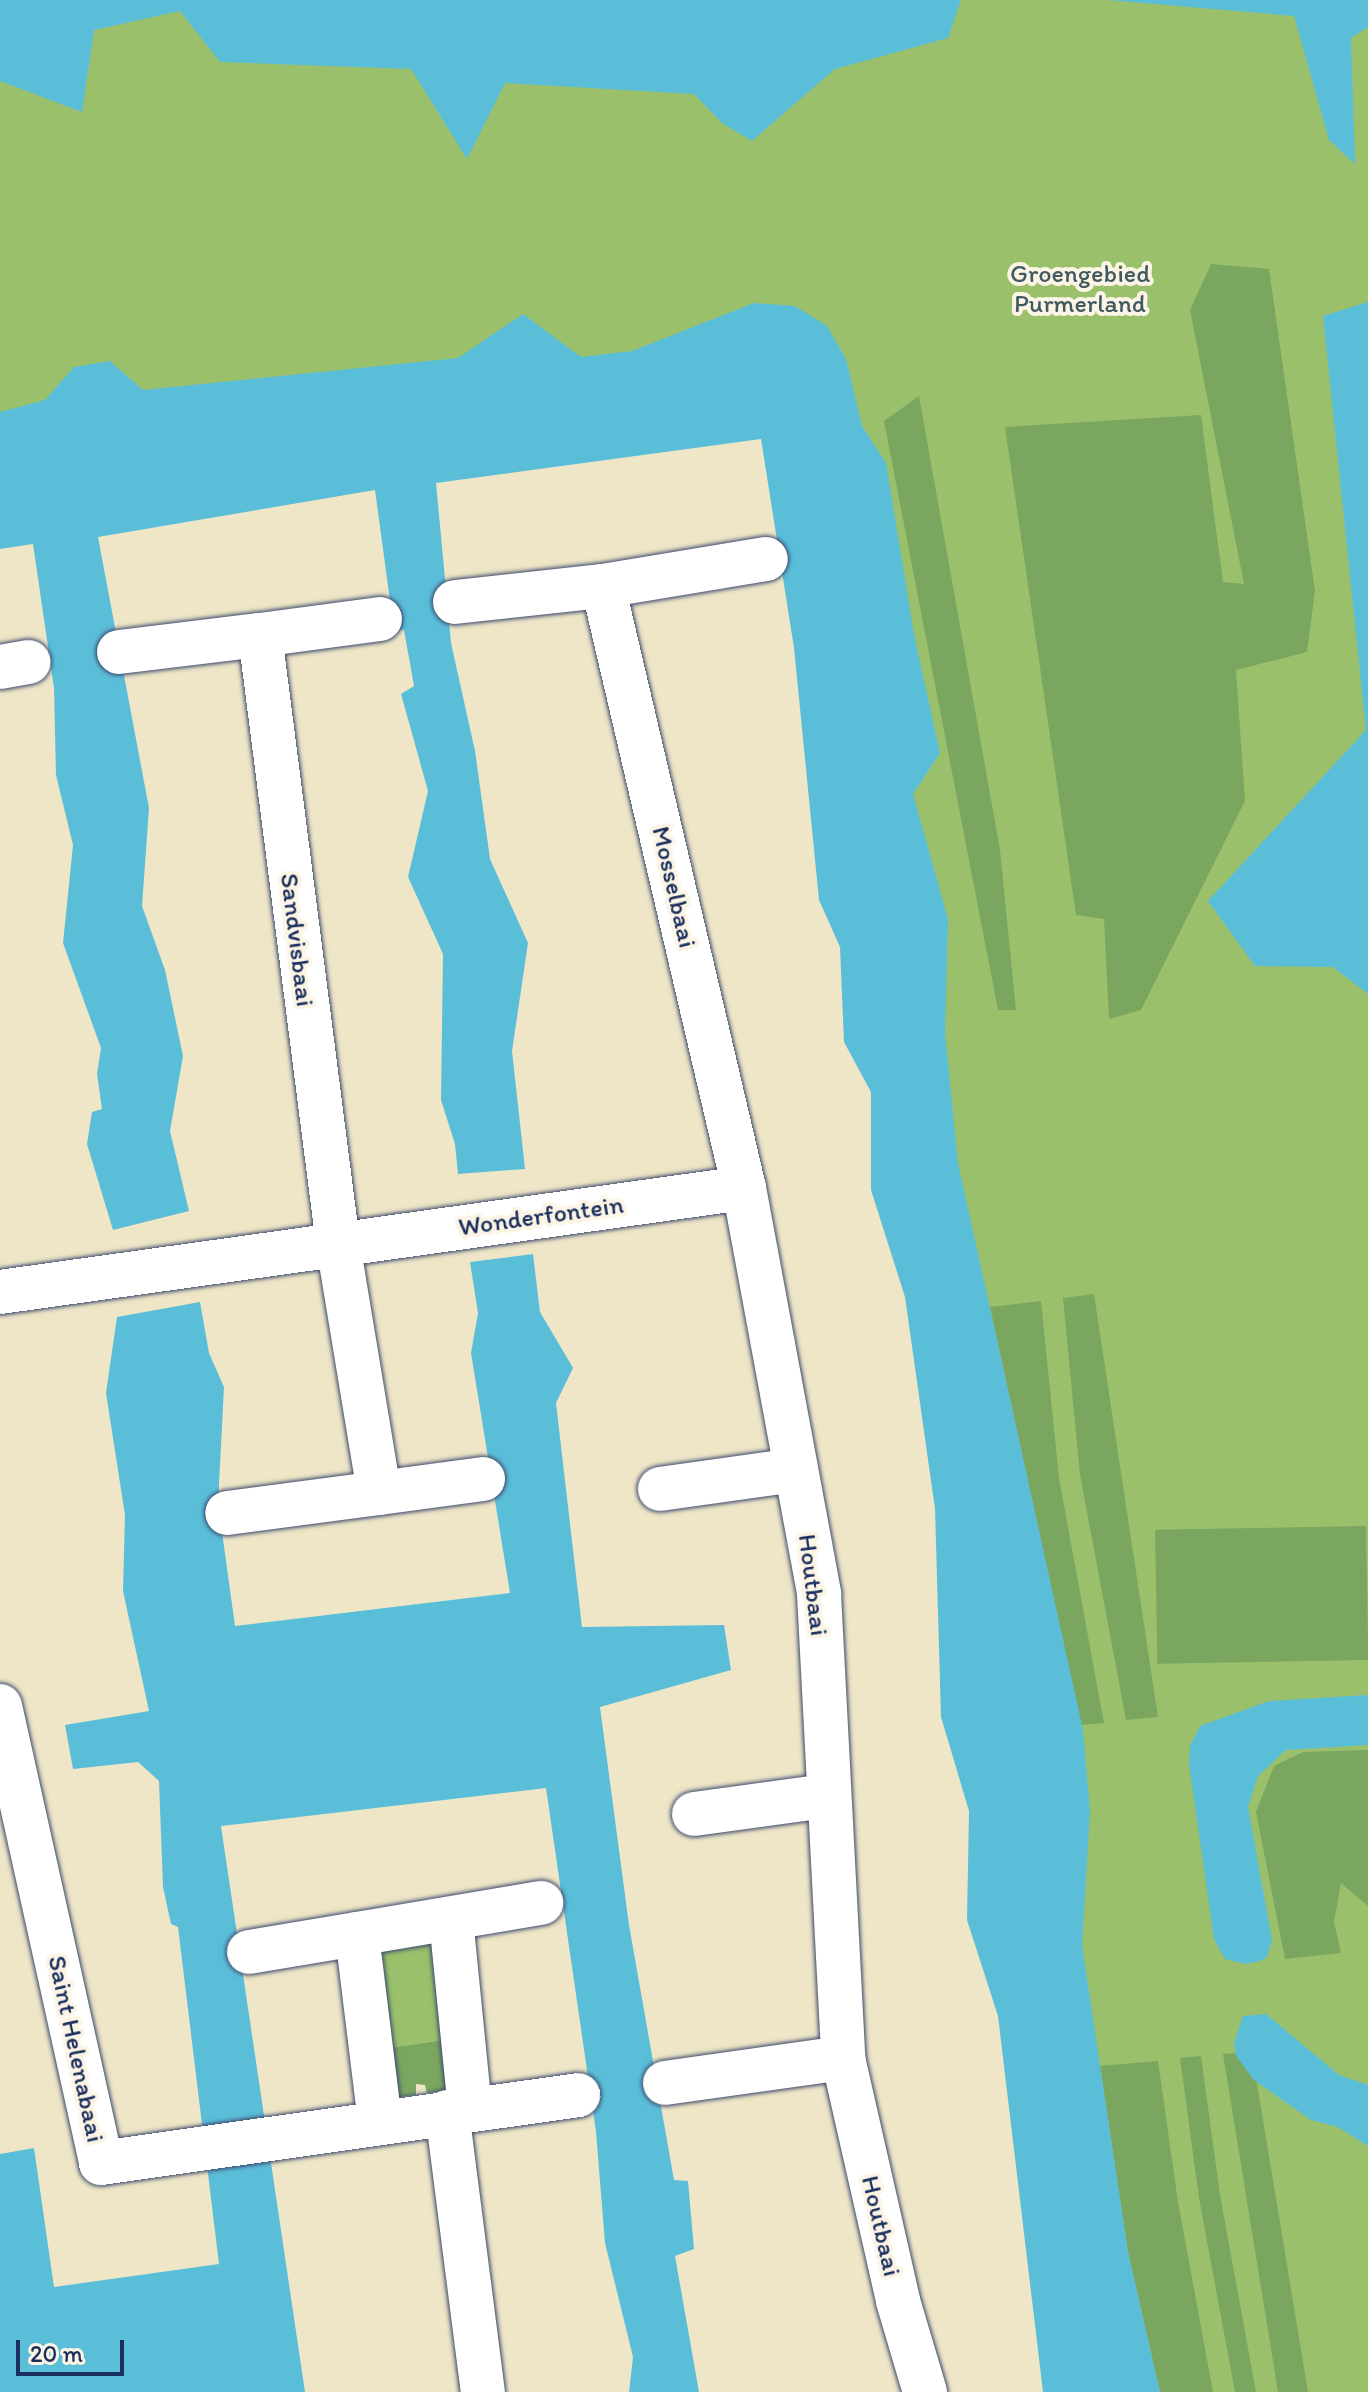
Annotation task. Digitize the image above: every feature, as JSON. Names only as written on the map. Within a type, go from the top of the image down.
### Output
[{"type":"street","points":[[455,602],[603,586],[766,559]]},
{"type":"street","name":"Mosselbaai","points":[[603,586],[744,1188]]},
{"type":"street","points":[[119,652],[380,619]]},
{"type":"street","name":"Sandvisbaai","points":[[260,635],[338,1244]]},
{"type":"street","name":"Wonderfontein","points":[[0,1292],[744,1188]]},
{"type":"street","name":"Houtbaai","points":[[744,1188],[819,1594],[826,1796],[843,2058],[898,2301],[925,2392]]},
{"type":"street","points":[[338,1244],[379,1493]]},
{"type":"street","points":[[660,1489],[795,1470]]},
{"type":"street","points":[[227,1513],[483,1479]]},
{"type":"street","name":"Saint Helenabaai","points":[[0,1706],[101,2163],[285,2134],[578,2095]]},
{"type":"street","points":[[694,1814],[826,1796]]},
{"type":"street","points":[[249,1952],[541,1903]]},
{"type":"street","points":[[451,1919],[458,2111],[483,2392]]},
{"type":"street","points":[[357,1934],[380,2122]]},
{"type":"street","points":[[665,2083],[843,2058]]},
{"type":"green space","name":"Groengebied Purmerland","points":[[0,0],[1368,0],[1368,2392],[1099,2392],[810,387],[0,477]]},
{"type":"green space","points":[[1211,264],[1269,269],[1315,591],[1307,652],[1236,670],[1245,801],[1141,1010],[1109,1019],[1104,919],[1076,915],[1005,427],[1201,415],[1223,582],[1244,584],[1190,310]]},
{"type":"green space","points":[[919,396],[1000,850],[1016,1010],[998,1010],[884,421]]},
{"type":"green space","points":[[1094,1294],[1158,1717],[1126,1720],[1080,1475],[1063,1298]]},
{"type":"green space","points":[[1041,1301],[1059,1478],[1104,1723],[1081,1725],[990,1307]]},
{"type":"green space","points":[[1366,1526],[1368,1660],[1157,1664],[1155,1530]]},
{"type":"green space","points":[[1368,1750],[1368,1906],[1341,1883],[1334,1922],[1341,1953],[1285,1959],[1256,1812],[1274,1766],[1303,1752]]},
{"type":"green space","points":[[432,1937],[443,2040],[388,2048],[370,1953]]},
{"type":"green space","points":[[443,2040],[447,2090],[427,2093],[425,2085],[416,2084],[416,2095],[389,2098],[388,2048]]},
{"type":"green space","points":[[1235,2053],[1257,2083],[1308,2392],[1278,2392],[1223,2054]]},
{"type":"green space","points":[[1201,2056],[1220,2195],[1256,2392],[1235,2392],[1199,2198],[1180,2058]]},
{"type":"green space","points":[[1158,2061],[1178,2202],[1213,2392],[1160,2392],[1128,2252],[1100,2066]]},
{"type":"water","points":[[0,0],[961,0],[948,38],[835,69],[752,141],[722,123],[694,94],[505,83],[467,159],[411,69],[220,62],[180,11],[94,30],[82,112],[0,81]]},
{"type":"water","points":[[1108,0],[1368,0],[1368,27],[1351,38],[1355,164],[1329,140],[1294,16]]},
{"type":"water","points":[[1368,302],[1368,994],[1333,967],[1255,966],[1208,901],[1366,730],[1323,316]]},
{"type":"water","points":[[754,303],[795,306],[827,326],[846,359],[862,426],[886,463],[914,634],[940,753],[913,794],[948,919],[945,1033],[958,1163],[1083,1730],[1090,1811],[1082,1945],[1128,2252],[1160,2392],[1043,2392],[998,2016],[967,1920],[969,1811],[941,1717],[935,1509],[905,1297],[871,1190],[871,1092],[844,1042],[840,947],[819,900],[794,648],[761,439],[436,483],[451,643],[475,751],[490,859],[528,943],[512,1051],[525,1169],[458,1174],[455,1144],[441,1100],[443,954],[408,877],[428,791],[401,694],[414,686],[404,630],[394,630],[375,490],[98,537],[149,808],[142,906],[165,970],[183,1056],[170,1131],[189,1211],[113,1230],[87,1144],[92,1112],[102,1109],[97,1074],[101,1048],[63,943],[73,845],[56,775],[54,688],[33,544],[0,549],[0,412],[45,400],[74,367],[110,361],[143,390],[458,358],[523,314],[581,357],[632,351]]},
{"type":"water","points":[[533,1254],[540,1312],[573,1368],[556,1403],[582,1627],[724,1625],[731,1670],[600,1707],[629,1925],[674,2180],[688,2181],[694,2249],[675,2256],[699,2392],[629,2392],[633,2357],[605,2243],[596,2132],[546,1788],[221,1826],[305,2392],[0,2392],[0,2154],[34,2148],[54,2287],[219,2264],[178,1927],[171,1924],[163,1887],[159,1781],[138,1762],[73,1769],[65,1725],[149,1711],[123,1591],[125,1515],[106,1393],[117,1317],[200,1302],[209,1353],[224,1387],[218,1503],[235,1626],[510,1593],[471,1353],[478,1313],[470,1262]]},
{"type":"water","points":[[1368,1695],[1368,1745],[1286,1750],[1258,1776],[1248,1807],[1272,1940],[1267,1957],[1260,1961],[1246,1964],[1225,1959],[1214,1939],[1189,1764],[1190,1746],[1200,1726],[1269,1701]]},
{"type":"water","points":[[1266,2014],[1339,2075],[1368,2085],[1368,2146],[1338,2127],[1311,2120],[1254,2080],[1236,2056],[1234,2043],[1243,2016]]}]
